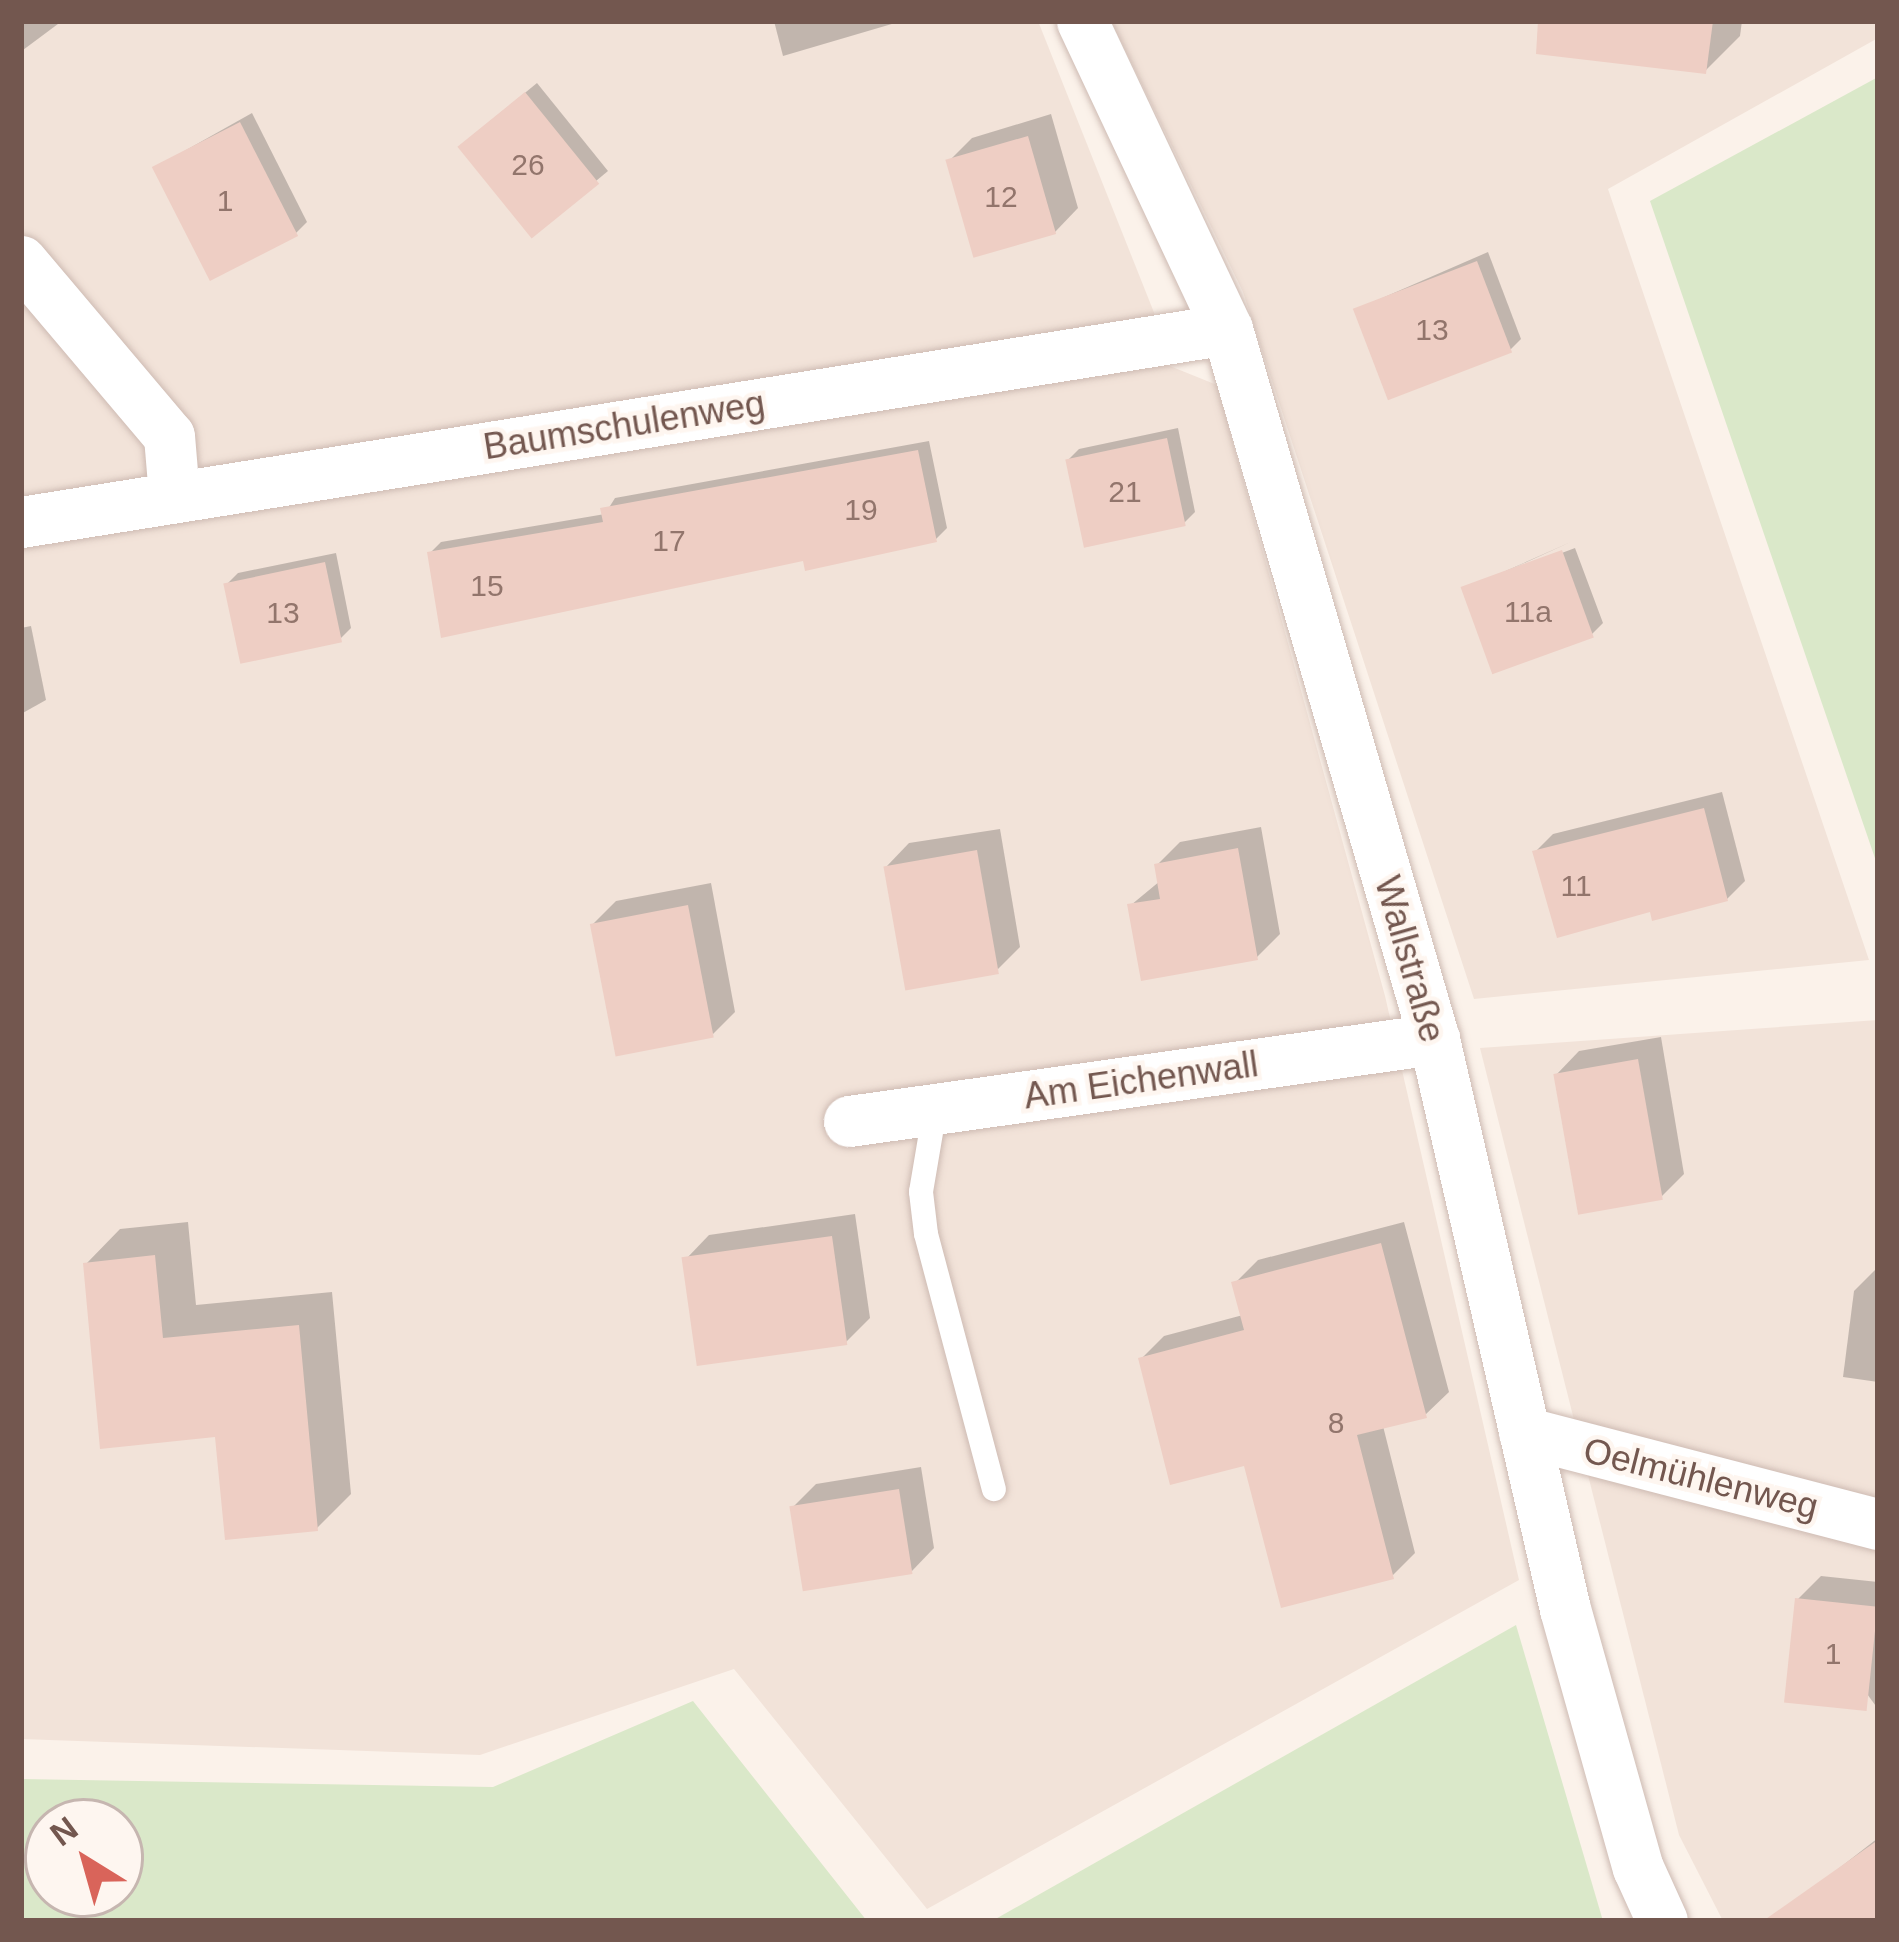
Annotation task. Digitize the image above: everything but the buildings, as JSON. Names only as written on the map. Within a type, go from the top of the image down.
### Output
[{"type":"street","name":"Wallstraße","points":[[1082,21],[1227,329],[1434,1039],[1524,1432],[1631,1846],[1663,1921]]},
{"type":"street","points":[[21,261],[170,436],[174,496]]},
{"type":"street","name":"Baumschulenweg","points":[[21,522],[1227,329]]},
{"type":"street","name":"Am Eichenwall","points":[[849,1120],[1434,1039]]},
{"type":"street","name":"Oelmühlenweg","points":[[1524,1432],[1878,1524]]},
{"type":"lane","points":[[935,1109],[921,1192],[926,1234],[994,1490]]},
{"type":"shaded area","points":[[21,21],[1038,21],[1155,315],[21,506]]},
{"type":"shaded area","points":[[1111,21],[1878,21],[1878,38],[1608,189],[1869,960],[1474,999],[1243,292]]},
{"type":"shaded area","points":[[1155,360],[1217,385],[1385,996],[1519,1580],[927,1909],[734,1669],[480,1755],[21,1739],[21,548]]},
{"type":"shaded area","points":[[1878,1020],[1878,1921],[1723,1921],[1679,1835],[1480,1048]]},
{"type":"green space","points":[[1878,77],[1878,867],[1650,201]]},
{"type":"green space","points":[[1516,1625],[1603,1921],[992,1921]]},
{"type":"green space","points":[[693,1701],[867,1921],[21,1921],[21,1779],[493,1787]]}]
